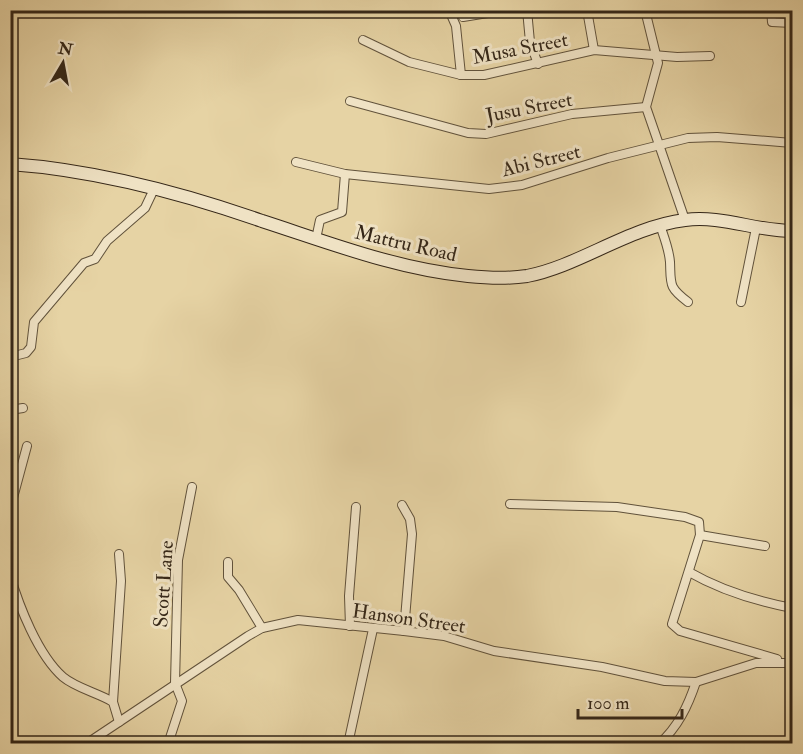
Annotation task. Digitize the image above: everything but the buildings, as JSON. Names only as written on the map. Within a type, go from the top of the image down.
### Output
[{"type":"main road","name":"Mattru Road","points":[[10,164],[75,171],[154,189],[350,251],[432,271],[508,278],[549,270],[660,225],[685,220],[718,220],[756,228],[792,231]]},
{"type":"street","points":[[449,10],[456,26],[461,75]]},
{"type":"street","points":[[463,17],[506,10]]},
{"type":"street","points":[[527,10],[530,42],[538,64]]},
{"type":"street","points":[[587,10],[594,50]]},
{"type":"street","points":[[645,10],[658,63],[657,72],[649,87],[646,107],[657,146],[685,220]]},
{"type":"street","points":[[771,10],[772,22],[792,23]]},
{"type":"street","name":"Musa Street","points":[[363,40],[409,62],[461,75],[484,75],[594,50],[654,53],[677,57],[710,56]]},
{"type":"street","name":"Jusu Street","points":[[350,101],[468,133],[486,134],[572,114],[646,107]]},
{"type":"street","name":"Abi Street","points":[[296,162],[345,174],[489,189],[522,186],[688,138],[717,137],[792,143]]},
{"type":"street","points":[[316,239],[320,219],[342,212],[345,174]]},
{"type":"street","points":[[10,357],[26,353],[31,347],[34,322],[84,263],[95,259],[107,241],[145,208],[154,189]]},
{"type":"street","points":[[660,225],[669,255],[668,279],[675,292],[688,302]]},
{"type":"street","points":[[741,302],[756,228]]},
{"type":"street","points":[[10,410],[23,408]]},
{"type":"street","points":[[10,509],[27,446]]},
{"type":"street","name":"Scott Lane","points":[[168,744],[182,701],[175,683],[178,560],[192,487]]},
{"type":"street","points":[[510,504],[617,507],[685,517],[699,522],[700,535],[675,607],[673,628],[729,647],[791,662]]},
{"type":"street","points":[[402,505],[410,519],[412,534],[404,631]]},
{"type":"street","points":[[350,626],[349,596],[356,507]]},
{"type":"street","points":[[700,535],[765,546]]},
{"type":"street","points":[[118,555],[121,581],[113,702],[119,722]]},
{"type":"street","points":[[228,562],[228,577],[239,590],[262,628]]},
{"type":"street","points":[[689,572],[711,585],[760,602],[792,608]]},
{"type":"street","points":[[10,574],[17,600],[32,629],[64,677],[113,702]]},
{"type":"street","name":"Hanson Street","points":[[86,744],[175,683],[262,628],[298,620],[444,636],[495,651],[602,667],[665,681],[696,682],[756,663],[791,662]]},
{"type":"street","points":[[348,744],[373,629]]},
{"type":"street","points":[[659,744],[680,719],[696,682]]}]
